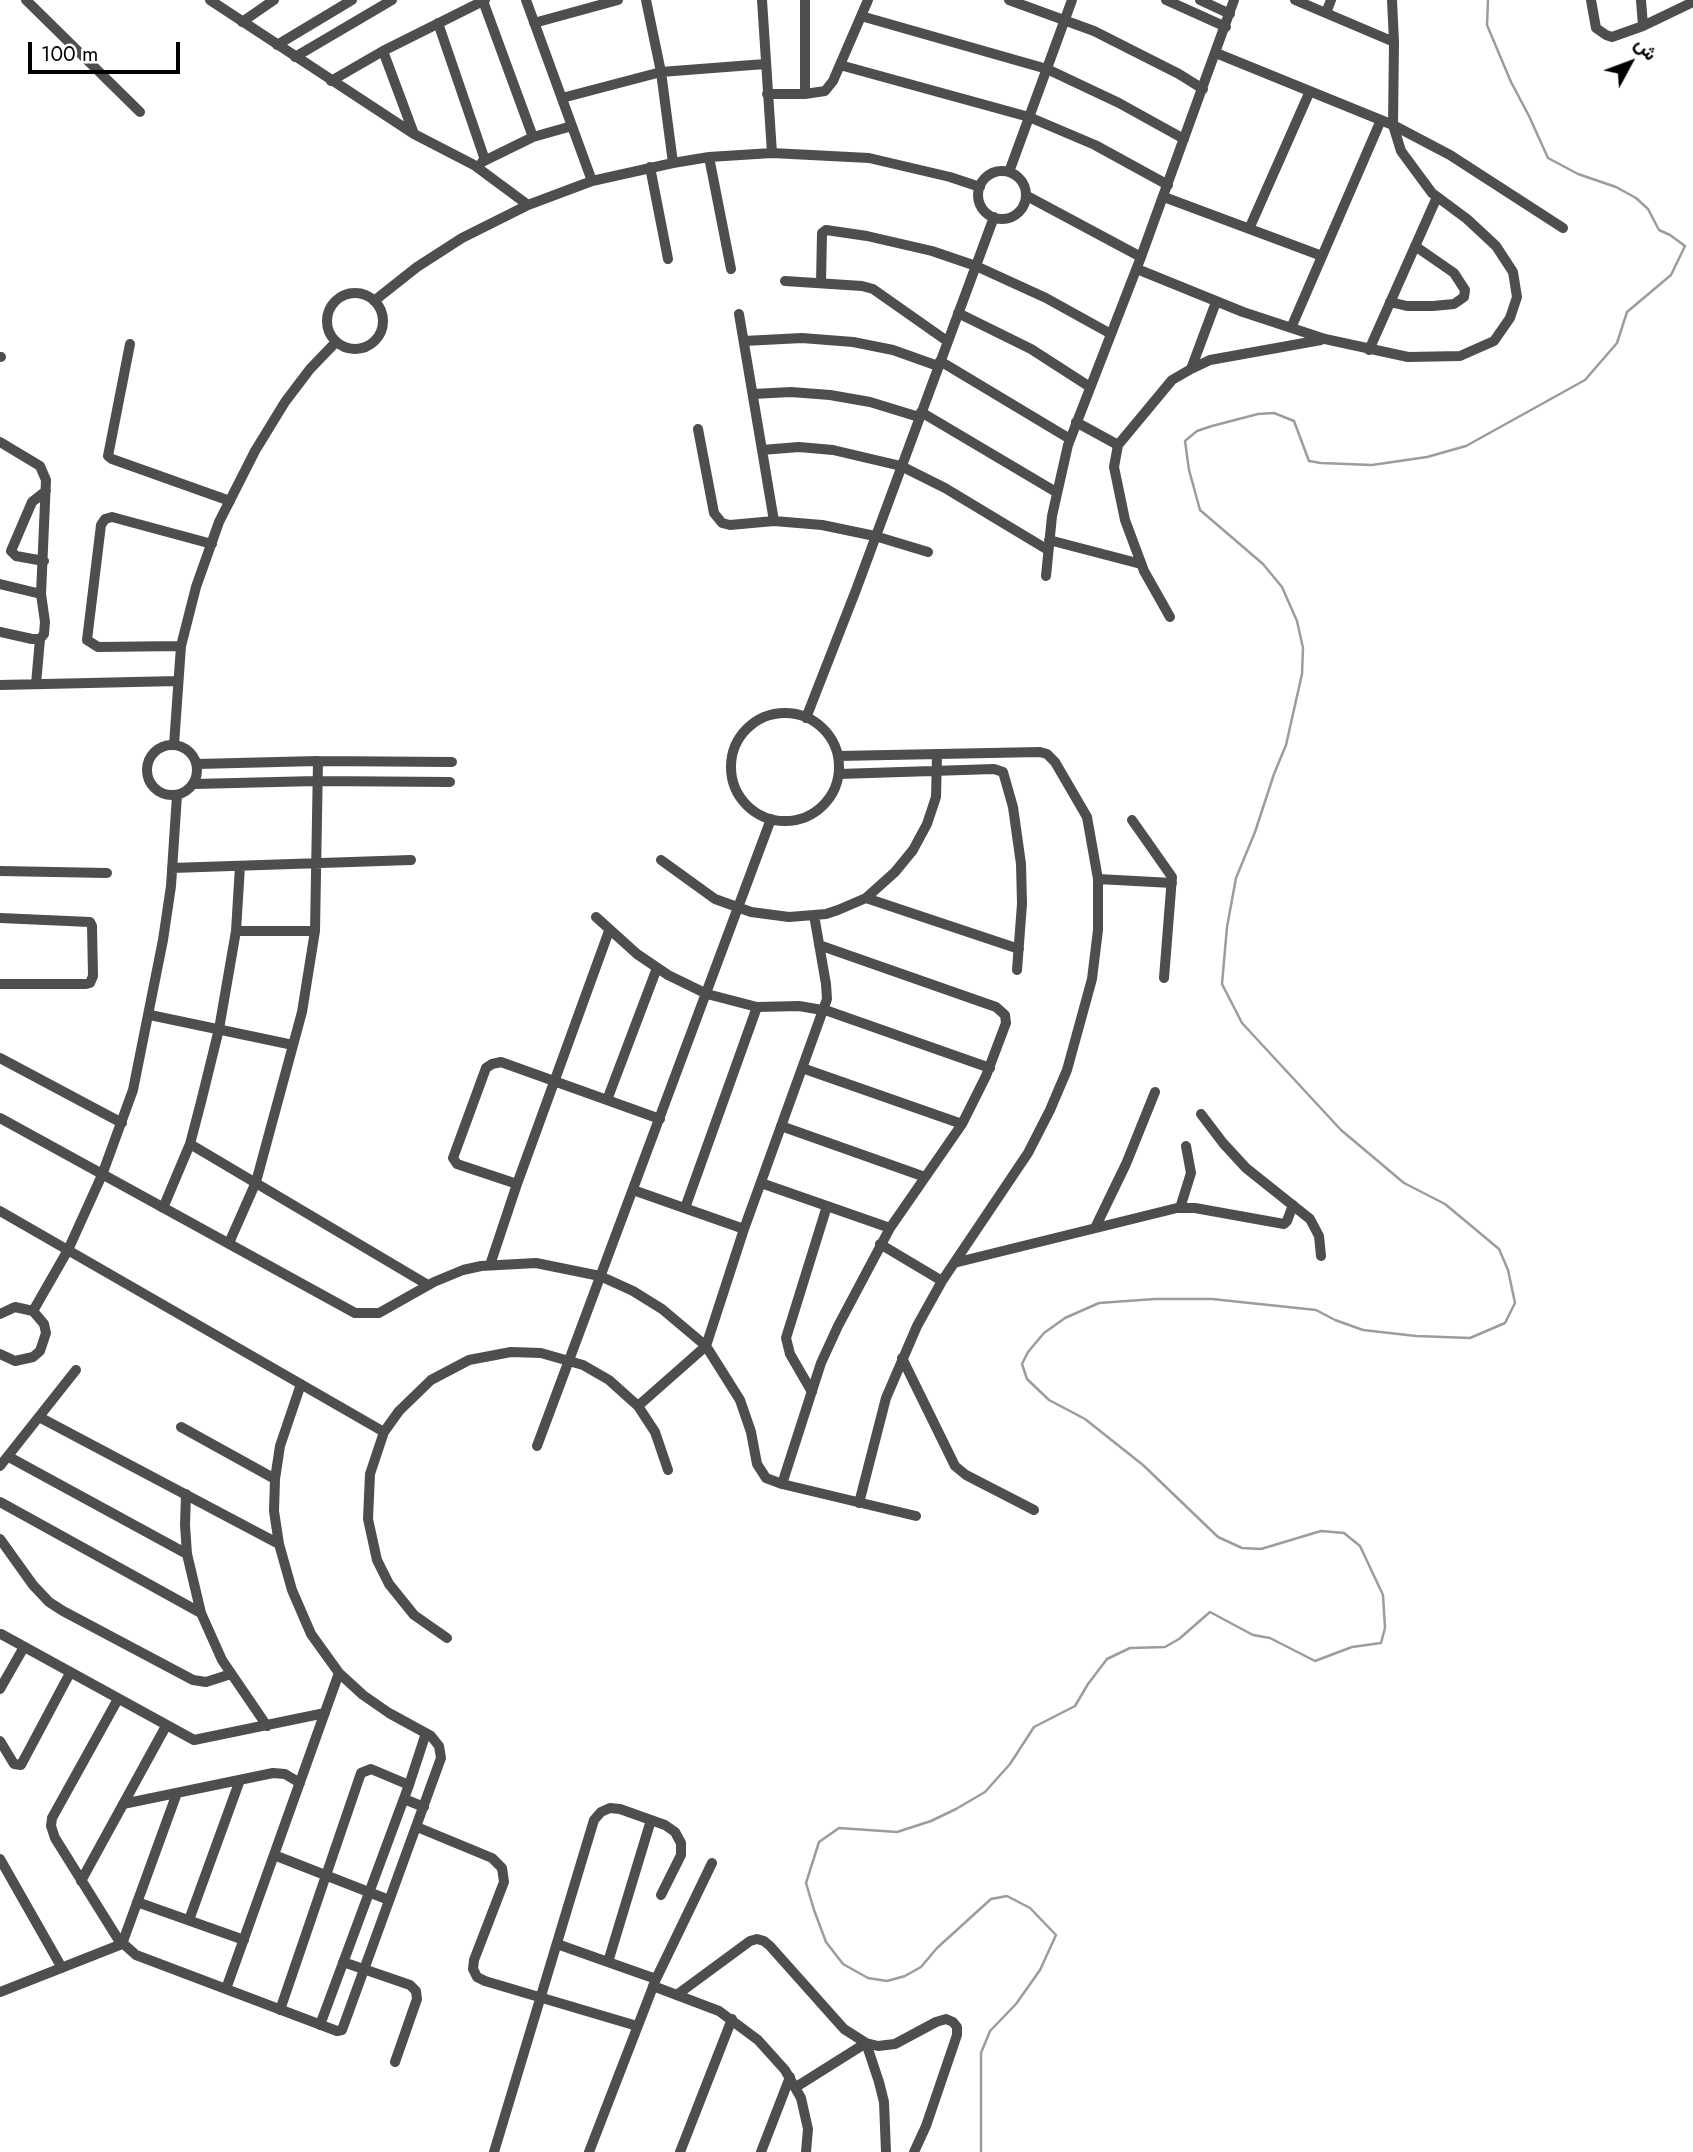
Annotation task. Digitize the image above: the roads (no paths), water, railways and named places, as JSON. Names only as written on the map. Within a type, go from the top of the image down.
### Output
[{"type":"street","points":[[26,0],[140,112]]},
{"type":"street","points":[[210,0],[414,134],[474,165],[528,205]]},
{"type":"street","points":[[242,22],[274,0]]},
{"type":"street","points":[[277,44],[352,0]]},
{"type":"street","points":[[295,57],[393,0]]},
{"type":"street","points":[[331,81],[383,51],[484,0],[533,137]]},
{"type":"street","points":[[526,0],[592,181]]},
{"type":"street","points":[[534,23],[618,0]]},
{"type":"street","points":[[646,0],[661,72],[673,163]]},
{"type":"street","points":[[762,0],[772,153]]},
{"type":"street","points":[[805,0],[806,94]]},
{"type":"street","points":[[767,94],[825,91],[833,81],[867,0]]},
{"type":"street","points":[[1009,0],[1107,37],[1203,89]]},
{"type":"street","points":[[1009,172],[1072,0]]},
{"type":"street","points":[[1166,0],[1226,27]]},
{"type":"street","points":[[1200,0],[1230,14]]},
{"type":"street","points":[[1046,576],[1056,492],[1070,439],[1142,257],[1234,0]]},
{"type":"street","points":[[1295,0],[1394,42]]},
{"type":"street","points":[[1326,13],[1331,0]]},
{"type":"street","points":[[1137,269],[1216,302],[1325,339],[1369,350],[1408,357],[1461,356],[1494,341],[1510,318],[1517,297],[1513,272],[1496,246],[1467,219],[1437,197],[1401,151],[1392,125],[1392,0]]},
{"type":"street","points":[[1591,0],[1596,28],[1606,35],[1618,36],[1693,2]]},
{"type":"street","points":[[1641,0],[1643,26]]},
{"type":"street","points":[[861,16],[1046,69],[1119,103],[1184,139]]},
{"type":"street","points":[[438,23],[485,160]]},
{"type":"street","points":[[383,51],[414,134]]},
{"type":"street","points":[[1216,52],[1392,125],[1450,155],[1563,228]]},
{"type":"street","points":[[562,98],[661,72],[765,64]]},
{"type":"street","points":[[840,65],[1029,117],[1095,145],[1168,185]]},
{"type":"street","points":[[1249,229],[1310,91]]},
{"type":"street","points":[[1291,328],[1381,120]]},
{"type":"street","points":[[474,165],[533,137],[572,126]]},
{"type":"street","points":[[374,301],[417,267],[462,238],[528,205],[592,181],[650,167],[709,157],[772,153],[869,158],[980,187]]},
{"type":"street","points":[[709,157],[731,269]]},
{"type":"street","points":[[650,167],[667,259]]},
{"type":"street","points":[[995,172],[1009,172],[1022,181],[1027,196],[1025,204],[1015,216],[1007,219],[994,217],[982,207],[978,194],[980,187],[983,181],[995,172]]},
{"type":"street","points":[[1027,196],[1142,257]]},
{"type":"street","points":[[1164,197],[1322,256]]},
{"type":"street","points":[[1369,350],[1437,197]]},
{"type":"street","points":[[806,718],[994,217]]},
{"type":"street","points":[[821,283],[821,235],[826,230],[867,236],[910,245],[976,266],[1046,298],[1111,334]]},
{"type":"street","points":[[1390,302],[1407,306],[1433,306],[1454,304],[1464,298],[1465,290],[1454,273],[1415,246]]},
{"type":"street","points":[[785,281],[873,289],[947,341]]},
{"type":"street","points":[[358,293],[374,301],[383,318],[382,327],[373,343],[355,350],[336,342],[328,328],[327,320],[334,303],[349,294],[358,293]]},
{"type":"street","points":[[1191,369],[1216,302]]},
{"type":"street","points":[[958,313],[1031,349],[1090,387]]},
{"type":"street","points":[[739,314],[775,521]]},
{"type":"street","points":[[744,341],[811,338],[853,342],[939,363],[1070,439]]},
{"type":"street","points":[[1170,617],[1141,564],[1125,520],[1115,476],[1118,445],[1172,380],[1191,369],[1210,360],[1325,339]]},
{"type":"street","points":[[174,745],[181,646],[194,595],[212,544],[255,451],[285,402],[310,369],[336,342]]},
{"type":"street","points":[[130,344],[108,451],[110,458],[230,501]]},
{"type":"street","points":[[753,394],[830,395],[920,415],[1056,492]]},
{"type":"street","points":[[1076,422],[1118,445]]},
{"type":"street","points":[[698,429],[714,513],[719,521],[730,525],[775,521],[822,524],[876,536],[928,552]]},
{"type":"street","points":[[0,442],[40,466],[45,475],[41,594],[45,622],[44,634],[40,639],[36,684]]},
{"type":"street","points":[[762,450],[799,447],[833,450],[901,466],[1048,545],[1141,564]]},
{"type":"street","points":[[44,561],[16,555],[11,551],[32,502],[46,491]]},
{"type":"street","points":[[181,646],[98,647],[87,640],[101,525],[105,519],[112,517],[212,544]]},
{"type":"street","points":[[0,584],[41,594]]},
{"type":"street","points":[[0,632],[40,639]]},
{"type":"street","points":[[0,685],[178,681]]},
{"type":"street","points":[[785,713],[806,718],[826,732],[838,756],[839,774],[828,799],[815,812],[799,819],[771,819],[755,811],[737,790],[732,773],[735,746],[752,724],[768,716],[785,713]]},
{"type":"street","points":[[174,745],[188,751],[197,764],[194,784],[184,793],[177,795],[160,793],[146,772],[148,763],[158,749],[174,745]]},
{"type":"street","points":[[661,860],[705,892],[738,909],[776,917],[826,914],[866,898],[895,873],[921,837],[936,797],[937,754]]},
{"type":"street","points":[[838,756],[1047,754],[1055,762],[1087,817],[1098,879],[1098,930],[1091,979],[1067,1070],[1028,1153],[942,1281],[902,1358],[878,1422],[859,1503]]},
{"type":"street","points":[[229,1243],[256,1182],[302,1012],[315,931],[318,761]]},
{"type":"street","points":[[197,764],[452,762]]},
{"type":"street","points":[[839,774],[994,769],[1004,774],[1016,824],[1021,864],[1022,904],[1017,970]]},
{"type":"street","points":[[194,784],[450,782]]},
{"type":"street","points":[[33,1311],[68,1250],[102,1175],[133,1090],[163,940],[177,795]]},
{"type":"street","points":[[537,1446],[771,819]]},
{"type":"street","points":[[1132,820],[1169,870],[1172,883],[1164,978]]},
{"type":"street","points":[[172,867],[411,860]]},
{"type":"street","points":[[163,1208],[190,1144],[219,1029],[236,931],[240,866]]},
{"type":"street","points":[[0,871],[107,873]]},
{"type":"street","points":[[1098,879],[1172,883]]},
{"type":"street","points":[[866,898],[1019,949]]},
{"type":"street","points":[[638,1406],[706,1346],[744,1229],[823,1010],[827,992],[814,915]]},
{"type":"street","points":[[0,918],[90,922],[93,976],[90,983],[86,984],[0,984]]},
{"type":"street","points":[[596,918],[657,968],[707,994],[757,1007],[799,1006],[823,1010],[990,1068]]},
{"type":"street","points":[[490,1265],[609,930]]},
{"type":"street","points":[[236,931],[315,931]]},
{"type":"street","points":[[782,1484],[827,1351],[880,1244],[962,1124],[990,1068],[1006,1023],[1005,1015],[1000,1009],[820,946]]},
{"type":"street","points":[[607,1100],[657,968]]},
{"type":"street","points":[[685,1208],[757,1007]]},
{"type":"street","points":[[150,1015],[293,1045]]},
{"type":"street","points":[[0,1058],[122,1123]]},
{"type":"street","points":[[517,1184],[453,1161],[453,1155],[489,1065],[500,1062],[660,1119]]},
{"type":"street","points":[[802,1068],[962,1124]]},
{"type":"street","points":[[1095,1228],[1126,1164],[1155,1092]]},
{"type":"street","points":[[1201,1114],[1247,1168],[1306,1214],[1317,1230],[1321,1242],[1321,1256]]},
{"type":"street","points":[[0,1118],[355,1313],[379,1313],[428,1285],[463,1270],[490,1265],[536,1263],[600,1276],[648,1300],[676,1319],[706,1346],[740,1400],[751,1432],[759,1470],[770,1480],[916,1516]]},
{"type":"street","points":[[781,1126],[925,1177]]},
{"type":"street","points":[[190,1144],[428,1285]]},
{"type":"street","points":[[1180,1208],[1191,1172],[1186,1146]]},
{"type":"street","points":[[761,1183],[890,1228]]},
{"type":"street","points":[[633,1190],[744,1229]]},
{"type":"street","points":[[954,1263],[1180,1208],[1195,1208],[1281,1224],[1287,1222],[1293,1205]]},
{"type":"street","points":[[811,1392],[790,1354],[787,1333],[827,1206]]},
{"type":"street","points":[[0,1211],[384,1432]]},
{"type":"street","points":[[880,1244],[942,1281]]},
{"type":"street","points":[[0,1314],[15,1307],[33,1311],[44,1324],[46,1333],[40,1351],[25,1360],[2,1360]]},
{"type":"street","points":[[447,1638],[414,1615],[396,1595],[373,1547],[368,1518],[368,1489],[373,1462],[384,1432],[399,1410],[420,1389],[443,1372],[469,1360],[496,1353],[526,1352],[569,1360],[608,1380],[638,1406],[660,1444],[668,1470]]},
{"type":"street","points":[[902,1358],[955,1466],[966,1475],[1034,1510]]},
{"type":"street","points":[[0,1466],[41,1418],[76,1370]]},
{"type":"street","points":[[118,1699],[51,1822],[53,1835],[122,1944],[136,1955],[320,2025],[342,2030],[441,1758],[435,1740],[380,1707],[339,1673],[311,1634],[292,1590],[279,1544],[274,1511],[275,1479],[280,1446],[301,1384]]},
{"type":"street","points":[[41,1418],[279,1544]]},
{"type":"street","points":[[181,1427],[275,1479]]},
{"type":"street","points":[[9,1457],[187,1554]]},
{"type":"street","points":[[186,1494],[187,1554],[201,1613],[214,1645],[267,1726]]},
{"type":"street","points":[[0,1502],[201,1613]]},
{"type":"street","points":[[0,1539],[33,1586],[64,1611],[192,1680],[206,1682],[231,1674]]},
{"type":"street","points":[[1,1634],[190,1739],[200,1740],[325,1713]]},
{"type":"street","points":[[0,1689],[24,1647]]},
{"type":"street","points":[[0,1741],[14,1765],[21,1765],[71,1673]]},
{"type":"street","points":[[226,1989],[339,1673]]},
{"type":"street","points":[[81,1881],[166,1726]]},
{"type":"street","points":[[320,2025],[426,1733]]},
{"type":"street","points":[[280,2010],[360,1773],[371,1769],[409,1785]]},
{"type":"street","points":[[123,1804],[279,1773],[300,1783]]},
{"type":"street","points":[[190,1920],[240,1780]]},
{"type":"street","points":[[0,1992],[122,1944],[177,1793]]},
{"type":"street","points":[[404,1799],[424,1807]]},
{"type":"street","points":[[494,2152],[597,1815],[615,1808],[664,1825],[675,1832],[682,1849],[680,1861],[661,1895]]},
{"type":"street","points":[[608,1962],[651,1820]]},
{"type":"street","points":[[416,1827],[492,1858],[500,1864],[504,1872],[504,1882],[474,1960],[473,1969],[481,1979],[637,2026]]},
{"type":"street","points":[[274,1855],[389,1900]]},
{"type":"street","points":[[0,1859],[62,1968]]},
{"type":"street","points":[[589,2152],[655,1982],[712,1863]]},
{"type":"street","points":[[137,1902],[244,1940]]},
{"type":"street","points":[[678,1994],[750,1941],[761,1940],[770,1946],[844,2029],[866,2043],[878,2046],[895,2045],[943,2020],[950,2020],[957,2027],[957,2035],[926,2126],[914,2152]]},
{"type":"street","points":[[556,1944],[608,1962],[711,2007],[732,2019],[758,2040],[796,2087],[807,2119],[806,2152]]},
{"type":"street","points":[[343,1962],[410,1985],[416,1991],[417,1999],[395,2062]]},
{"type":"street","points":[[680,2152],[732,2019]]},
{"type":"street","points":[[796,2087],[866,2043]]},
{"type":"street","points":[[866,2043],[884,2102],[886,2152]]},
{"type":"street","points":[[761,2152],[790,2077]]},
{"type":"waterway","points":[[981,2152],[981,2053],[990,2031],[1016,2004],[1040,1970],[1056,1935],[1030,1908],[1007,1896],[991,1899],[937,1948],[921,1967],[905,1976],[887,1981],[868,1978],[843,1964],[826,1942],[814,1910],[806,1883],[819,1842],[839,1828],[897,1832],[931,1821],[985,1792],[1010,1764],[1034,1727],[1075,1706],[1107,1659],[1130,1648],[1165,1647],[1179,1639],[1210,1612],[1253,1635],[1270,1638],[1315,1661],[1352,1647],[1381,1643],[1385,1628],[1383,1595],[1360,1546],[1344,1533],[1321,1531],[1261,1549],[1242,1548],[1218,1537],[1143,1465],[1085,1419],[1049,1400],[1027,1379],[1022,1364],[1028,1352],[1044,1333],[1065,1318],[1099,1303],[1212,1299],[1316,1310],[1363,1330],[1470,1338],[1505,1323],[1515,1303],[1508,1270],[1499,1249],[1445,1204],[1404,1183],[1341,1130],[1242,1023],[1222,984],[1227,927],[1236,878],[1286,745],[1302,674],[1303,648],[1297,621],[1282,587],[1263,564],[1200,510],[1189,470],[1185,441],[1197,431],[1212,426],[1258,414],[1274,413],[1294,421],[1309,461],[1372,465],[1427,457],[1466,446],[1585,380],[1617,343],[1627,312],[1671,275],[1685,246],[1659,230],[1648,209],[1636,198],[1616,187],[1578,174],[1548,158],[1487,25],[1488,0]]}]
